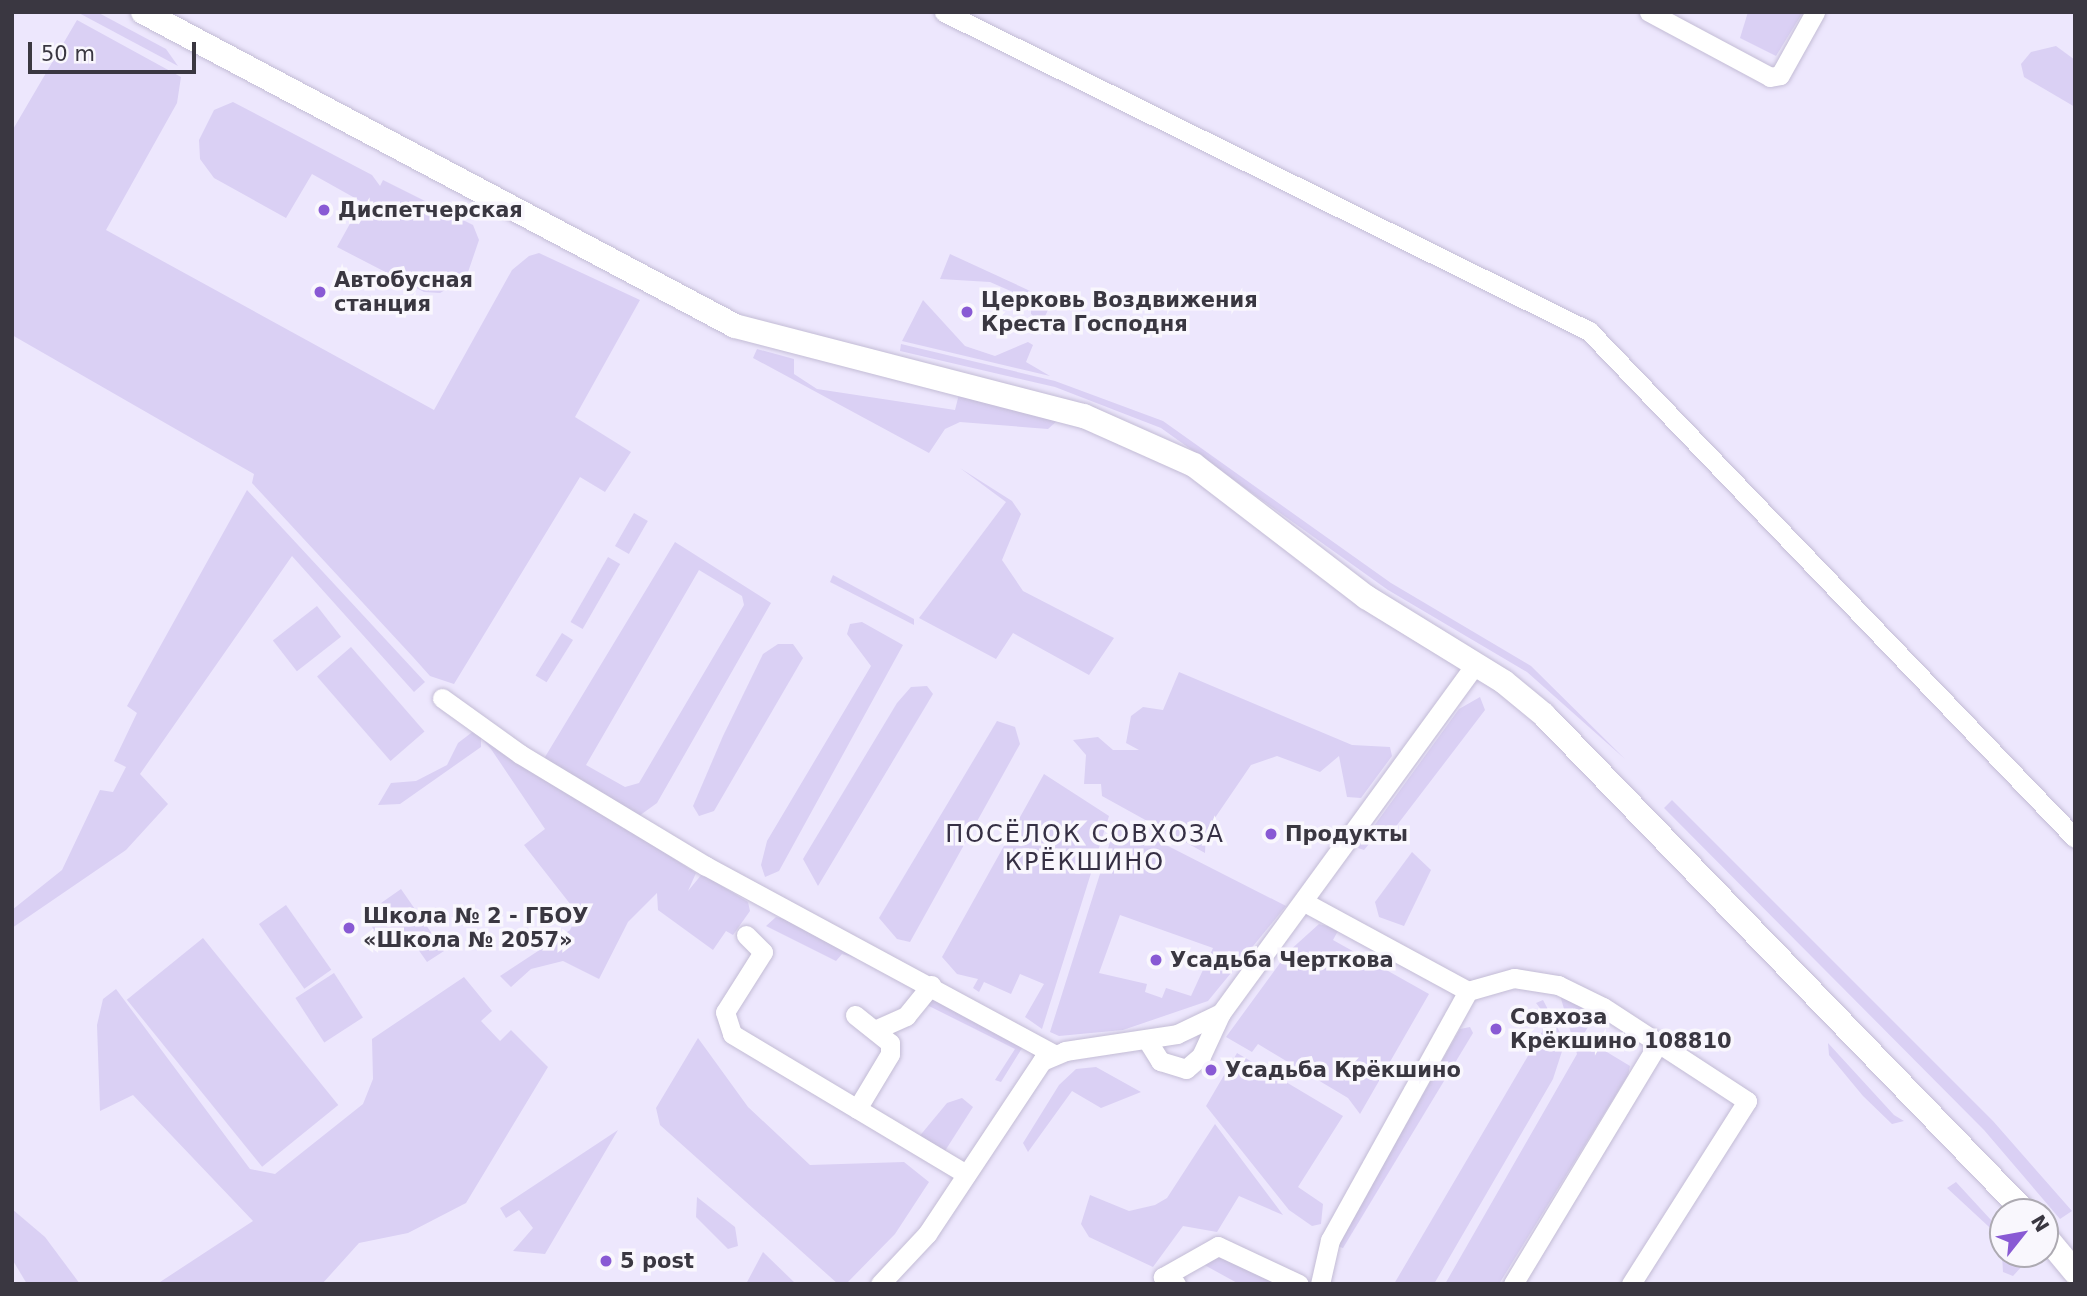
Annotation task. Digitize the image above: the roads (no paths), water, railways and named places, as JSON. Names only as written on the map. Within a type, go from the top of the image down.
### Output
[{"type":"street","points":[[143,12],[519,213],[756,334],[1059,408],[1144,438],[1194,465],[1366,597],[1475,665],[1567,736],[2012,1198]]},
{"type":"street","points":[[944,12],[1590,331],[2075,838]]},
{"type":"street","points":[[1649,12],[1770,77],[1780,75],[1815,12]]},
{"type":"street","points":[[1147,1040],[1160,1061],[1186,1069],[1202,1055],[1221,1013],[1306,902],[1475,665]]},
{"type":"street","points":[[442,698],[660,840],[1054,1054]]},
{"type":"street","points":[[1306,902],[1468,991],[1535,978],[1603,1007],[1747,1101],[1631,1284]]},
{"type":"street","points":[[746,935],[763,952],[725,1023],[857,1109],[966,1174]]},
{"type":"street","points":[[877,1029],[906,1016],[931,985]]},
{"type":"street","points":[[1320,1284],[1330,1240],[1371,1160],[1468,991]]},
{"type":"street","points":[[880,1284],[912,1253],[1039,1063],[1054,1054],[1147,1040],[1198,1027],[1221,1013]]},
{"type":"street","points":[[855,1015],[877,1029],[890,1042],[890,1054],[857,1109]]},
{"type":"street","points":[[1513,1284],[1659,1042]]},
{"type":"street","points":[[1176,1284],[1163,1277],[1218,1246],[1299,1284]]},
{"type":"street","points":[[2059,1253],[2075,1272]]},
{"type":"place","name":"Диспетчерская","points":[[324,210]]},
{"type":"place","name":"Автобусная станция","points":[[320,292]]},
{"type":"place","name":"Церковь Воздвижения Креста Господня","points":[[967,312]]},
{"type":"place","name":"Продукты","points":[[1271,834]]},
{"type":"place","name":"Школа № 2 - ГБОУ «Школа № 2057»","points":[[349,928]]},
{"type":"place","name":"Усадьба Черткова","points":[[1156,960]]},
{"type":"place","name":"Совхоза Крёкшино 108810","points":[[1496,1029]]},
{"type":"place","name":"Усадьба Крёкшино","points":[[1211,1070]]},
{"type":"place","name":"5 post","points":[[606,1261]]},
{"type":"district","name":"ПОСЁЛОК СОВХОЗА КРЁКШИНО","points":[[1085,849]]}]
